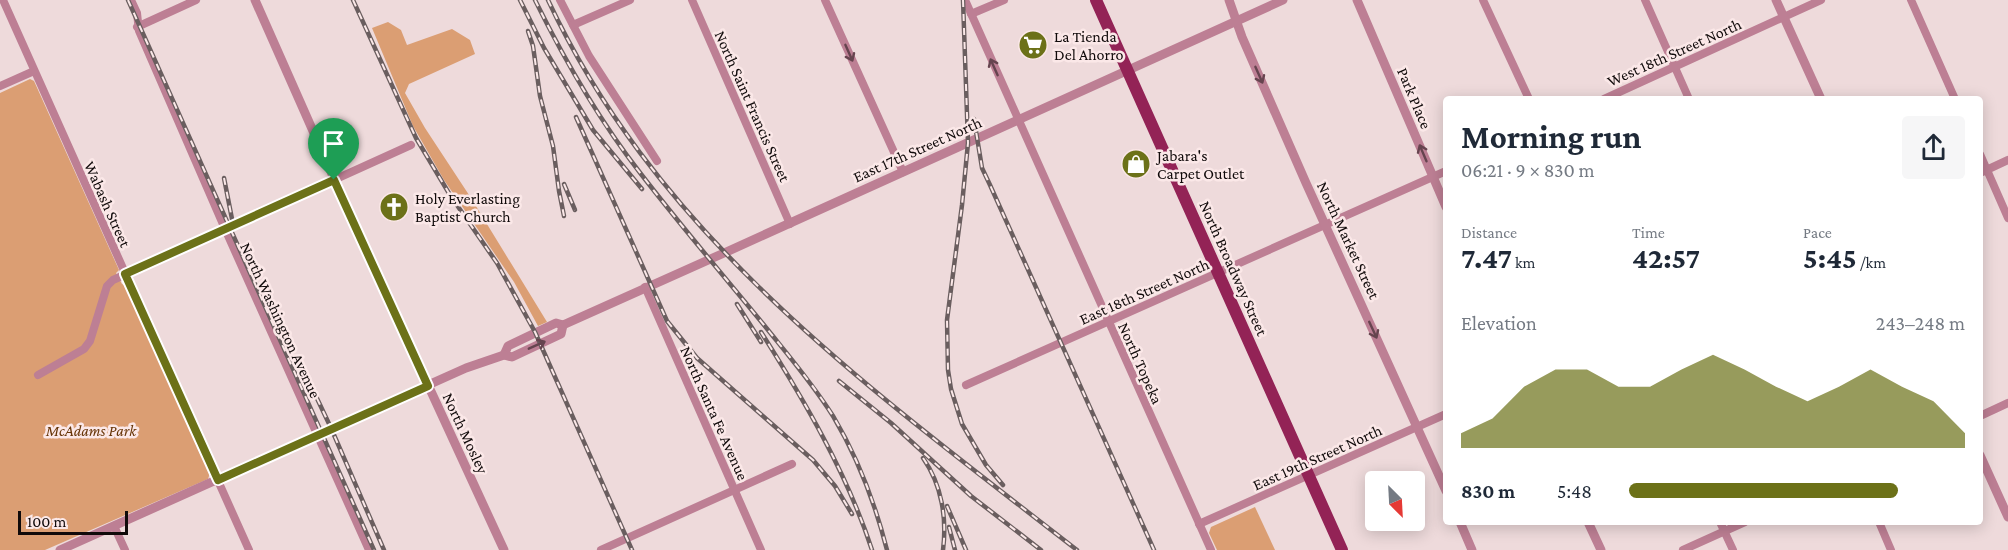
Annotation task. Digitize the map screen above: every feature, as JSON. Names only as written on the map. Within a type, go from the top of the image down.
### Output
[{"type":"main road","name":"North Broadway Street","points":[[1096,0],[1342,550]]},
{"type":"street","name":"Wabash Street","points":[[3,0],[249,550]]},
{"type":"street","name":"North Washington Avenue","points":[[131,0],[137,13],[137,27],[369,550]]},
{"type":"street","points":[[137,27],[196,0]]},
{"type":"street","name":"North Mosley","points":[[255,0],[334,180],[504,550]]},
{"type":"street","points":[[560,0],[608,88],[657,161]]},
{"type":"street","points":[[573,24],[630,0]]},
{"type":"street","name":"North Saint Francis Street","points":[[692,0],[790,224]]},
{"type":"street","points":[[825,0],[903,172]]},
{"type":"street","name":"North Topeka","points":[[964,0],[1211,550]]},
{"type":"street","points":[[971,14],[1004,0]]},
{"type":"street","name":"North Market Street","points":[[1229,0],[1236,21],[1325,225],[1443,484]]},
{"type":"street","name":"East 17th Street North","points":[[60,550],[466,368],[504,355],[508,346],[535,332],[556,323],[563,325],[1283,0]]},
{"type":"street","name":"Park Place","points":[[1357,0],[1443,200]]},
{"type":"street","points":[[1484,0],[1528,96]]},
{"type":"street","points":[[1645,0],[1688,96]]},
{"type":"street","points":[[1776,0],[1820,96]]},
{"type":"street","name":"West 18th Street North","points":[[1611,96],[1821,0]]},
{"type":"street","points":[[1911,0],[1954,96]]},
{"type":"street","points":[[0,86],[34,71]]},
{"type":"street","points":[[38,375],[84,349],[90,341],[107,286],[113,280],[411,145]]},
{"type":"street","points":[[2008,160],[1983,171],[2008,218]]},
{"type":"street","points":[[1433,177],[1443,172]]},
{"type":"street","name":"East 18th Street North","points":[[966,385],[1433,177]]},
{"type":"street","name":"North Santa Fe Avenue","points":[[645,287],[761,550]]},
{"type":"street","points":[[1983,415],[2008,403]]},
{"type":"street","name":"East 19th Street North","points":[[1199,524],[1443,415]]},
{"type":"street","points":[[1983,462],[2008,517]]},
{"type":"street","points":[[602,550],[792,464]]},
{"type":"street","points":[[1461,525],[1472,550]]},
{"type":"street","points":[[1589,525],[1601,550]]},
{"type":"street","points":[[1721,525],[1733,550]]},
{"type":"street","points":[[1683,550],[1738,525]]},
{"type":"street","points":[[1880,525],[1892,550]]},
{"type":"street","points":[[114,526],[125,550]]},
{"type":"green space","points":[[388,22],[401,30],[407,45],[452,29],[470,40],[475,54],[409,84],[405,93],[547,322],[538,326],[514,282],[444,180],[413,126],[372,28]]},
{"type":"green space","name":"McAdams Park","points":[[30,79],[34,81],[119,270],[116,273],[122,284],[126,286],[210,473],[208,479],[45,550],[0,550],[0,93]]},
{"type":"green space","points":[[1255,507],[1275,550],[1217,550],[1209,533],[1211,527]]},
{"type":"railway","points":[[128,0],[374,550]]},
{"type":"railway","points":[[353,0],[416,138],[450,195],[497,263],[535,332],[632,550]]},
{"type":"railway","points":[[520,0],[544,48],[593,130],[642,189]]},
{"type":"railway","points":[[535,0],[584,90],[626,154],[800,370],[833,416],[865,481],[887,550]]},
{"type":"railway","points":[[548,0],[595,86],[649,165],[711,238],[778,306],[850,370],[924,431],[1077,550]]},
{"type":"railway","points":[[963,0],[968,143],[947,320],[948,370],[951,389],[962,424],[986,465],[1003,485]]},
{"type":"railway","points":[[528,31],[533,46],[540,96],[553,146],[564,216]]},
{"type":"railway","points":[[576,117],[667,321],[697,358],[813,460],[835,486],[852,514]]},
{"type":"railway","points":[[974,119],[982,168],[1154,550]]},
{"type":"railway","points":[[224,178],[232,219]]},
{"type":"railway","points":[[564,184],[575,210]]},
{"type":"railway","points":[[737,304],[761,342]]},
{"type":"railway","points":[[761,332],[793,384],[837,465],[872,550]]},
{"type":"railway","points":[[305,373],[384,550]]},
{"type":"railway","points":[[839,381],[891,423],[971,496],[1041,550]]},
{"type":"railway","points":[[923,458],[935,479],[942,502],[943,550]]},
{"type":"railway","points":[[947,506],[966,550]]},
{"type":"railway","points":[[949,527],[955,550]]},
{"type":"place","name":"La Tienda Del Ahorro","points":[[1033,45]]},
{"type":"place","name":"Jabara's Carpet Outlet","points":[[1136,164]]},
{"type":"place","name":"Holy Everlasting Baptist Church","points":[[394,207]]},
{"type":"route","points":[[334,180],[428,386],[218,480],[125,274],[334,180]]}]
